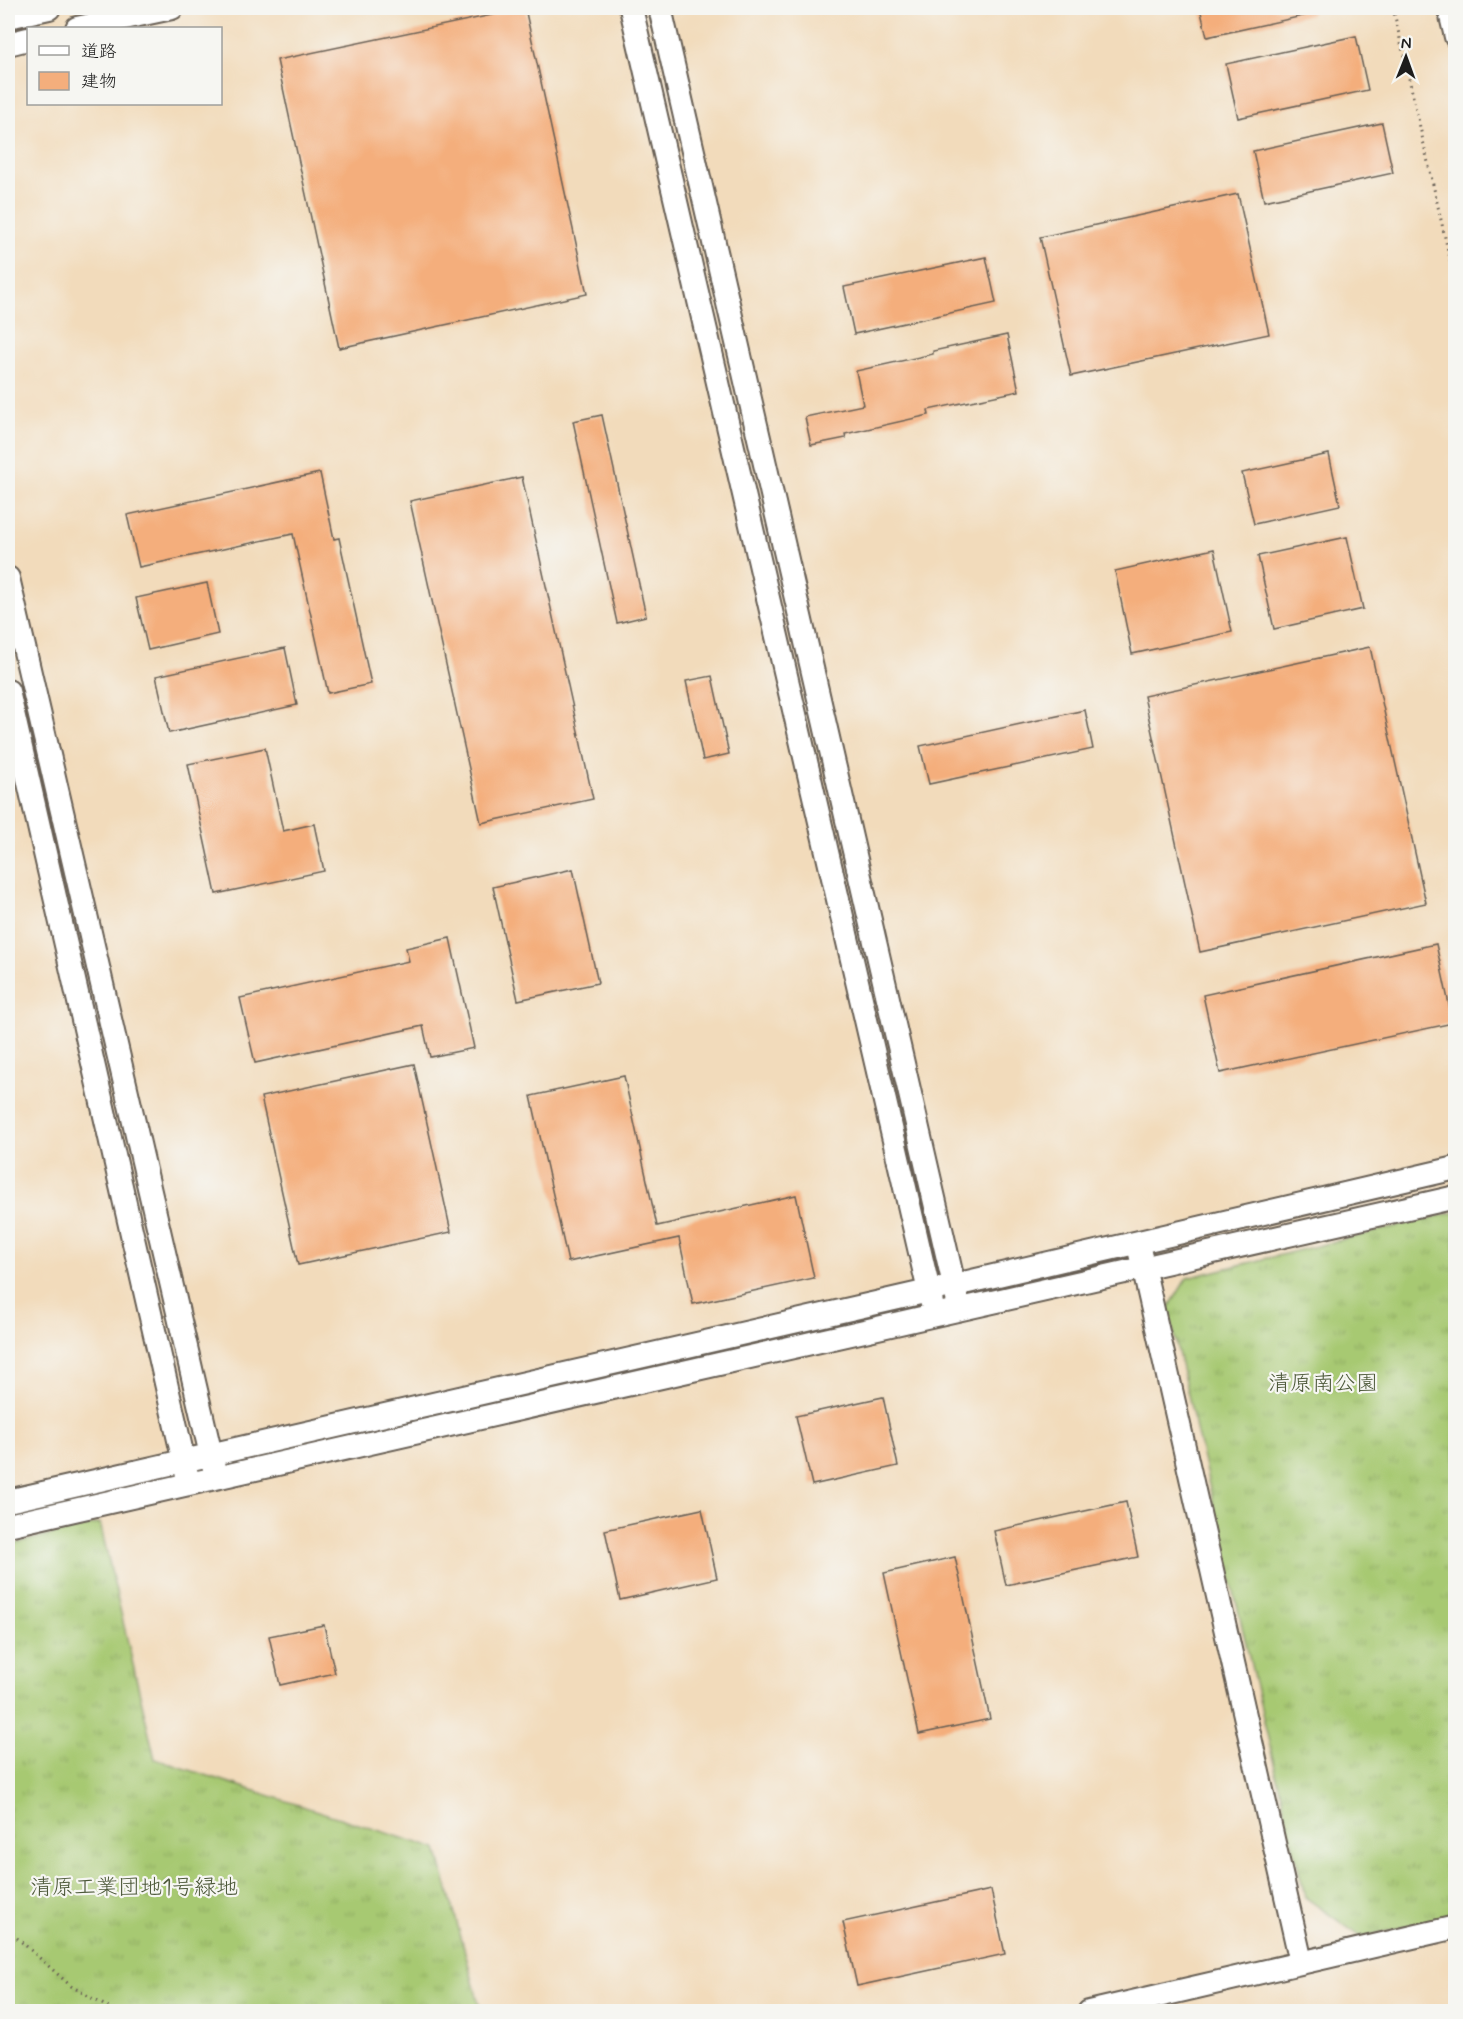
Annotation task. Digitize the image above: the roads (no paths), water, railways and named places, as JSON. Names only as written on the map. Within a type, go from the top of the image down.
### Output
[{"type":"street","points":[[8,17],[49,8]]},
{"type":"street","points":[[82,27],[172,8]]},
{"type":"street","points":[[631,8],[935,1315]]},
{"type":"street","points":[[660,8],[960,1309]]},
{"type":"street","points":[[1449,8],[1455,38]]},
{"type":"street","points":[[8,44],[27,39]]},
{"type":"street","points":[[8,578],[213,1466]]},
{"type":"street","points":[[8,691],[186,1472]]},
{"type":"street","points":[[213,1466],[929,1291],[1455,1168]]},
{"type":"street","points":[[8,1501],[186,1472],[935,1315],[1455,1197]]},
{"type":"street","points":[[1137,1243],[1301,1962]]},
{"type":"street","points":[[8,1525],[186,1472]]},
{"type":"street","points":[[1089,2012],[1173,2002],[1301,1962],[1455,1927]]},
{"type":"park label","name":"清原南公園","points":[[1323,1382]]},
{"type":"park label","name":"清原工業団地1号緑地","points":[[134,1886]]}]
